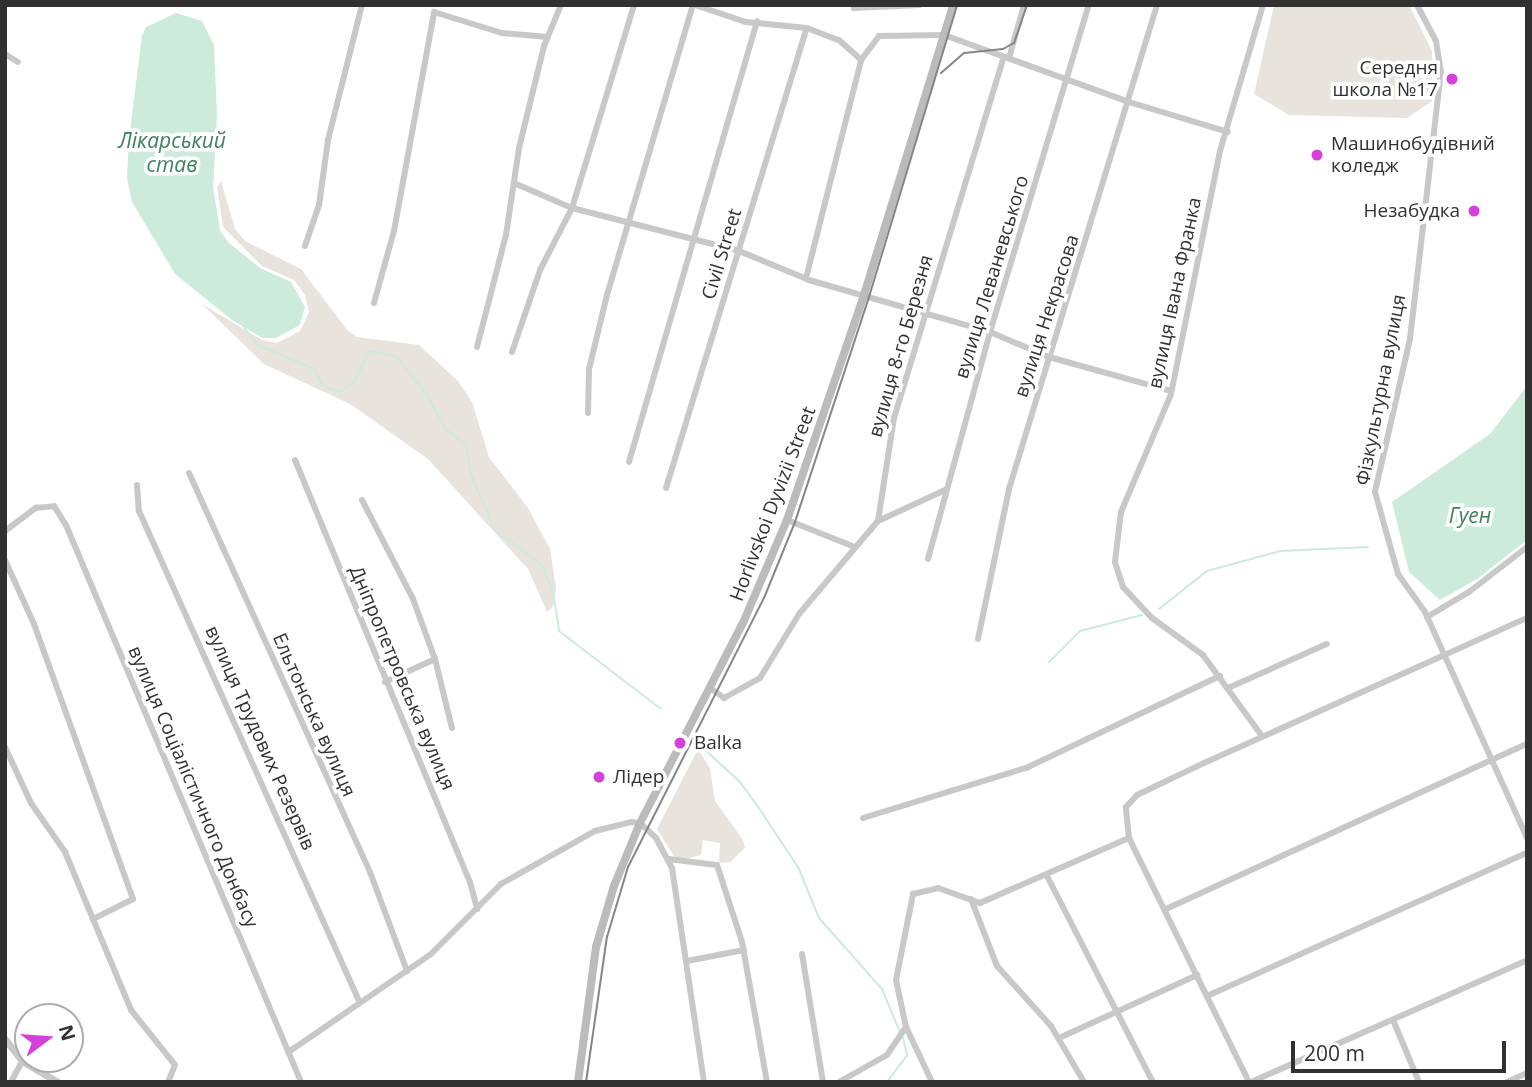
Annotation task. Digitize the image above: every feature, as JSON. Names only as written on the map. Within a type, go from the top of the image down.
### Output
[{"type":"main road","name":"Horlivskoi Dyvizii Street","points":[[578,1082],[596,947],[614,886],[640,823],[743,623],[787,520],[864,295],[953,5]]},
{"type":"street","points":[[305,246],[319,205],[328,140],[362,5]]},
{"type":"street","points":[[374,303],[394,231],[434,12],[430,5]]},
{"type":"street","points":[[477,347],[548,37],[561,5]]},
{"type":"street","points":[[512,352],[540,270],[572,208],[634,5]]},
{"type":"street","points":[[588,414],[593,349],[627,220],[694,5],[747,22],[807,28],[839,40],[861,60]]},
{"type":"street","points":[[854,8],[919,5]]},
{"type":"street","name":"вулиця 8-го Березня","points":[[878,521],[894,418],[1024,5]]},
{"type":"street","name":"вулиця Леваневського","points":[[928,559],[990,332],[1089,5]]},
{"type":"street","name":"вулиця Некрасова","points":[[978,639],[1009,489],[1070,286],[1085,252],[1116,128],[1129,102],[1157,5]]},
{"type":"street","name":"вулиця Івана Франка","points":[[1262,736],[1203,655],[1152,618],[1123,587],[1115,562],[1121,512],[1171,391],[1228,132],[1263,5]]},
{"type":"street","name":"Фізкультурна вулиця","points":[[1417,5],[1436,41],[1441,71],[1410,340],[1375,492],[1393,563],[1427,617],[1527,838]]},
{"type":"street","points":[[434,12],[502,33],[548,37]]},
{"type":"street","points":[[629,462],[757,21]]},
{"type":"street","name":"Civil Street","points":[[666,488],[807,28]]},
{"type":"street","points":[[806,278],[861,60],[879,36],[944,35],[1129,102],[1228,132]]},
{"type":"street","points":[[5,54],[18,62]]},
{"type":"street","points":[[514,183],[572,208],[739,251],[806,278],[990,332],[1049,357],[1171,391]]},
{"type":"street","name":"Дніпропетровська вулиця","points":[[295,460],[470,882],[477,909]]},
{"type":"street","name":"Ельтонська вулиця","points":[[189,473],[380,895],[407,971]]},
{"type":"street","name":"вулиця Трудових Резервів","points":[[138,485],[139,511],[360,1003]]},
{"type":"street","points":[[709,687],[724,698],[754,683],[799,614],[878,521],[945,490]]},
{"type":"street","points":[[362,500],[413,599],[435,659],[452,728]]},
{"type":"street","name":"вулиця Соціалістичного Донбасу","points":[[5,531],[36,508],[54,506],[66,525],[302,1082]]},
{"type":"street","points":[[787,520],[855,547]]},
{"type":"street","points":[[1427,617],[1469,592],[1527,547]]},
{"type":"street","points":[[5,560],[34,624],[133,899],[93,919]]},
{"type":"street","points":[[1527,618],[1262,736],[1130,800],[1124,813],[1129,838],[1250,1082],[1527,960]]},
{"type":"street","points":[[1228,688],[1327,645]]},
{"type":"street","points":[[385,681],[435,659]]},
{"type":"street","points":[[863,818],[1026,768],[1220,676]]},
{"type":"street","points":[[1166,909],[1527,744]]},
{"type":"street","points":[[5,747],[31,803],[60,841],[131,1010],[175,1065],[168,1082]]},
{"type":"street","points":[[290,1051],[407,971],[456,933],[501,884],[566,845],[608,826],[640,823],[656,838],[668,859],[677,891],[704,1082]]},
{"type":"street","points":[[932,1082],[904,1033],[896,980],[913,894],[938,888],[980,902],[1047,876],[1129,838]]},
{"type":"street","points":[[1207,996],[1527,853]]},
{"type":"street","points":[[668,859],[717,865],[744,950],[767,1082]]},
{"type":"street","points":[[1047,876],[1153,1082]]},
{"type":"street","points":[[971,899],[997,966],[1059,1038],[1084,1082]]},
{"type":"street","points":[[687,961],[744,950]]},
{"type":"street","points":[[802,954],[823,1082]]},
{"type":"street","points":[[1059,1038],[1117,1009],[1197,975]]},
{"type":"street","points":[[1393,1020],[1419,1082]]},
{"type":"street","points":[[839,1082],[876,1063],[904,1033]]},
{"type":"street","points":[[1507,1082],[1527,1073]]},
{"type":"shaded area","points":[[1274,5],[1409,5],[1432,51],[1432,101],[1407,118],[1289,115],[1254,94]]},
{"type":"shaded area","points":[[221,181],[235,229],[245,241],[301,269],[348,331],[357,337],[419,345],[458,381],[472,402],[489,457],[528,508],[550,549],[556,588],[553,607],[547,612],[528,569],[428,459],[350,404],[264,364],[202,304],[262,340],[277,343],[300,331],[309,312],[305,295],[294,280],[262,266],[223,227],[217,187]]},
{"type":"shaded area","points":[[698,749],[710,768],[715,801],[743,840],[745,848],[730,862],[719,863],[720,843],[703,840],[701,855],[677,861],[657,829]]},
{"type":"water","name":"Лікарський став","points":[[176,13],[202,21],[214,45],[217,115],[213,187],[220,230],[228,242],[260,268],[291,282],[305,307],[300,325],[276,338],[263,338],[232,320],[175,274],[132,202],[127,178],[129,138],[142,36],[146,27]]},
{"type":"water","name":"Гуен","points":[[1527,386],[1527,540],[1477,579],[1440,600],[1409,572],[1392,502],[1490,434]]},
{"type":"waterway","points":[[243,326],[258,345],[314,369],[323,386],[340,392],[354,382],[370,351],[396,356],[427,395],[445,428],[466,445],[471,474],[495,530],[542,565],[553,592],[559,631],[661,709]]},
{"type":"waterway","points":[[1159,609],[1207,571],[1280,551],[1368,547]]},
{"type":"waterway","points":[[1049,662],[1080,631],[1142,615]]},
{"type":"waterway","points":[[702,747],[740,782],[759,808],[799,869],[819,918],[882,989],[900,1032]]},
{"type":"waterway","points":[[887,1082],[907,1055],[903,1037]]},
{"type":"tram line","points":[[586,1082],[607,937],[628,867],[764,598],[795,522],[869,297],[957,5]]},
{"type":"tram line","points":[[941,73],[964,53],[1003,49],[1014,43],[1027,5]]},
{"type":"place","name":"Середня школа №17","points":[[1452,79]]},
{"type":"place","name":"Машинобудівний коледж","points":[[1317,155]]},
{"type":"place","name":"Незабудка","points":[[1474,211]]},
{"type":"place","name":"Balka","points":[[680,743]]},
{"type":"place","name":"Лідер","points":[[599,777]]}]
